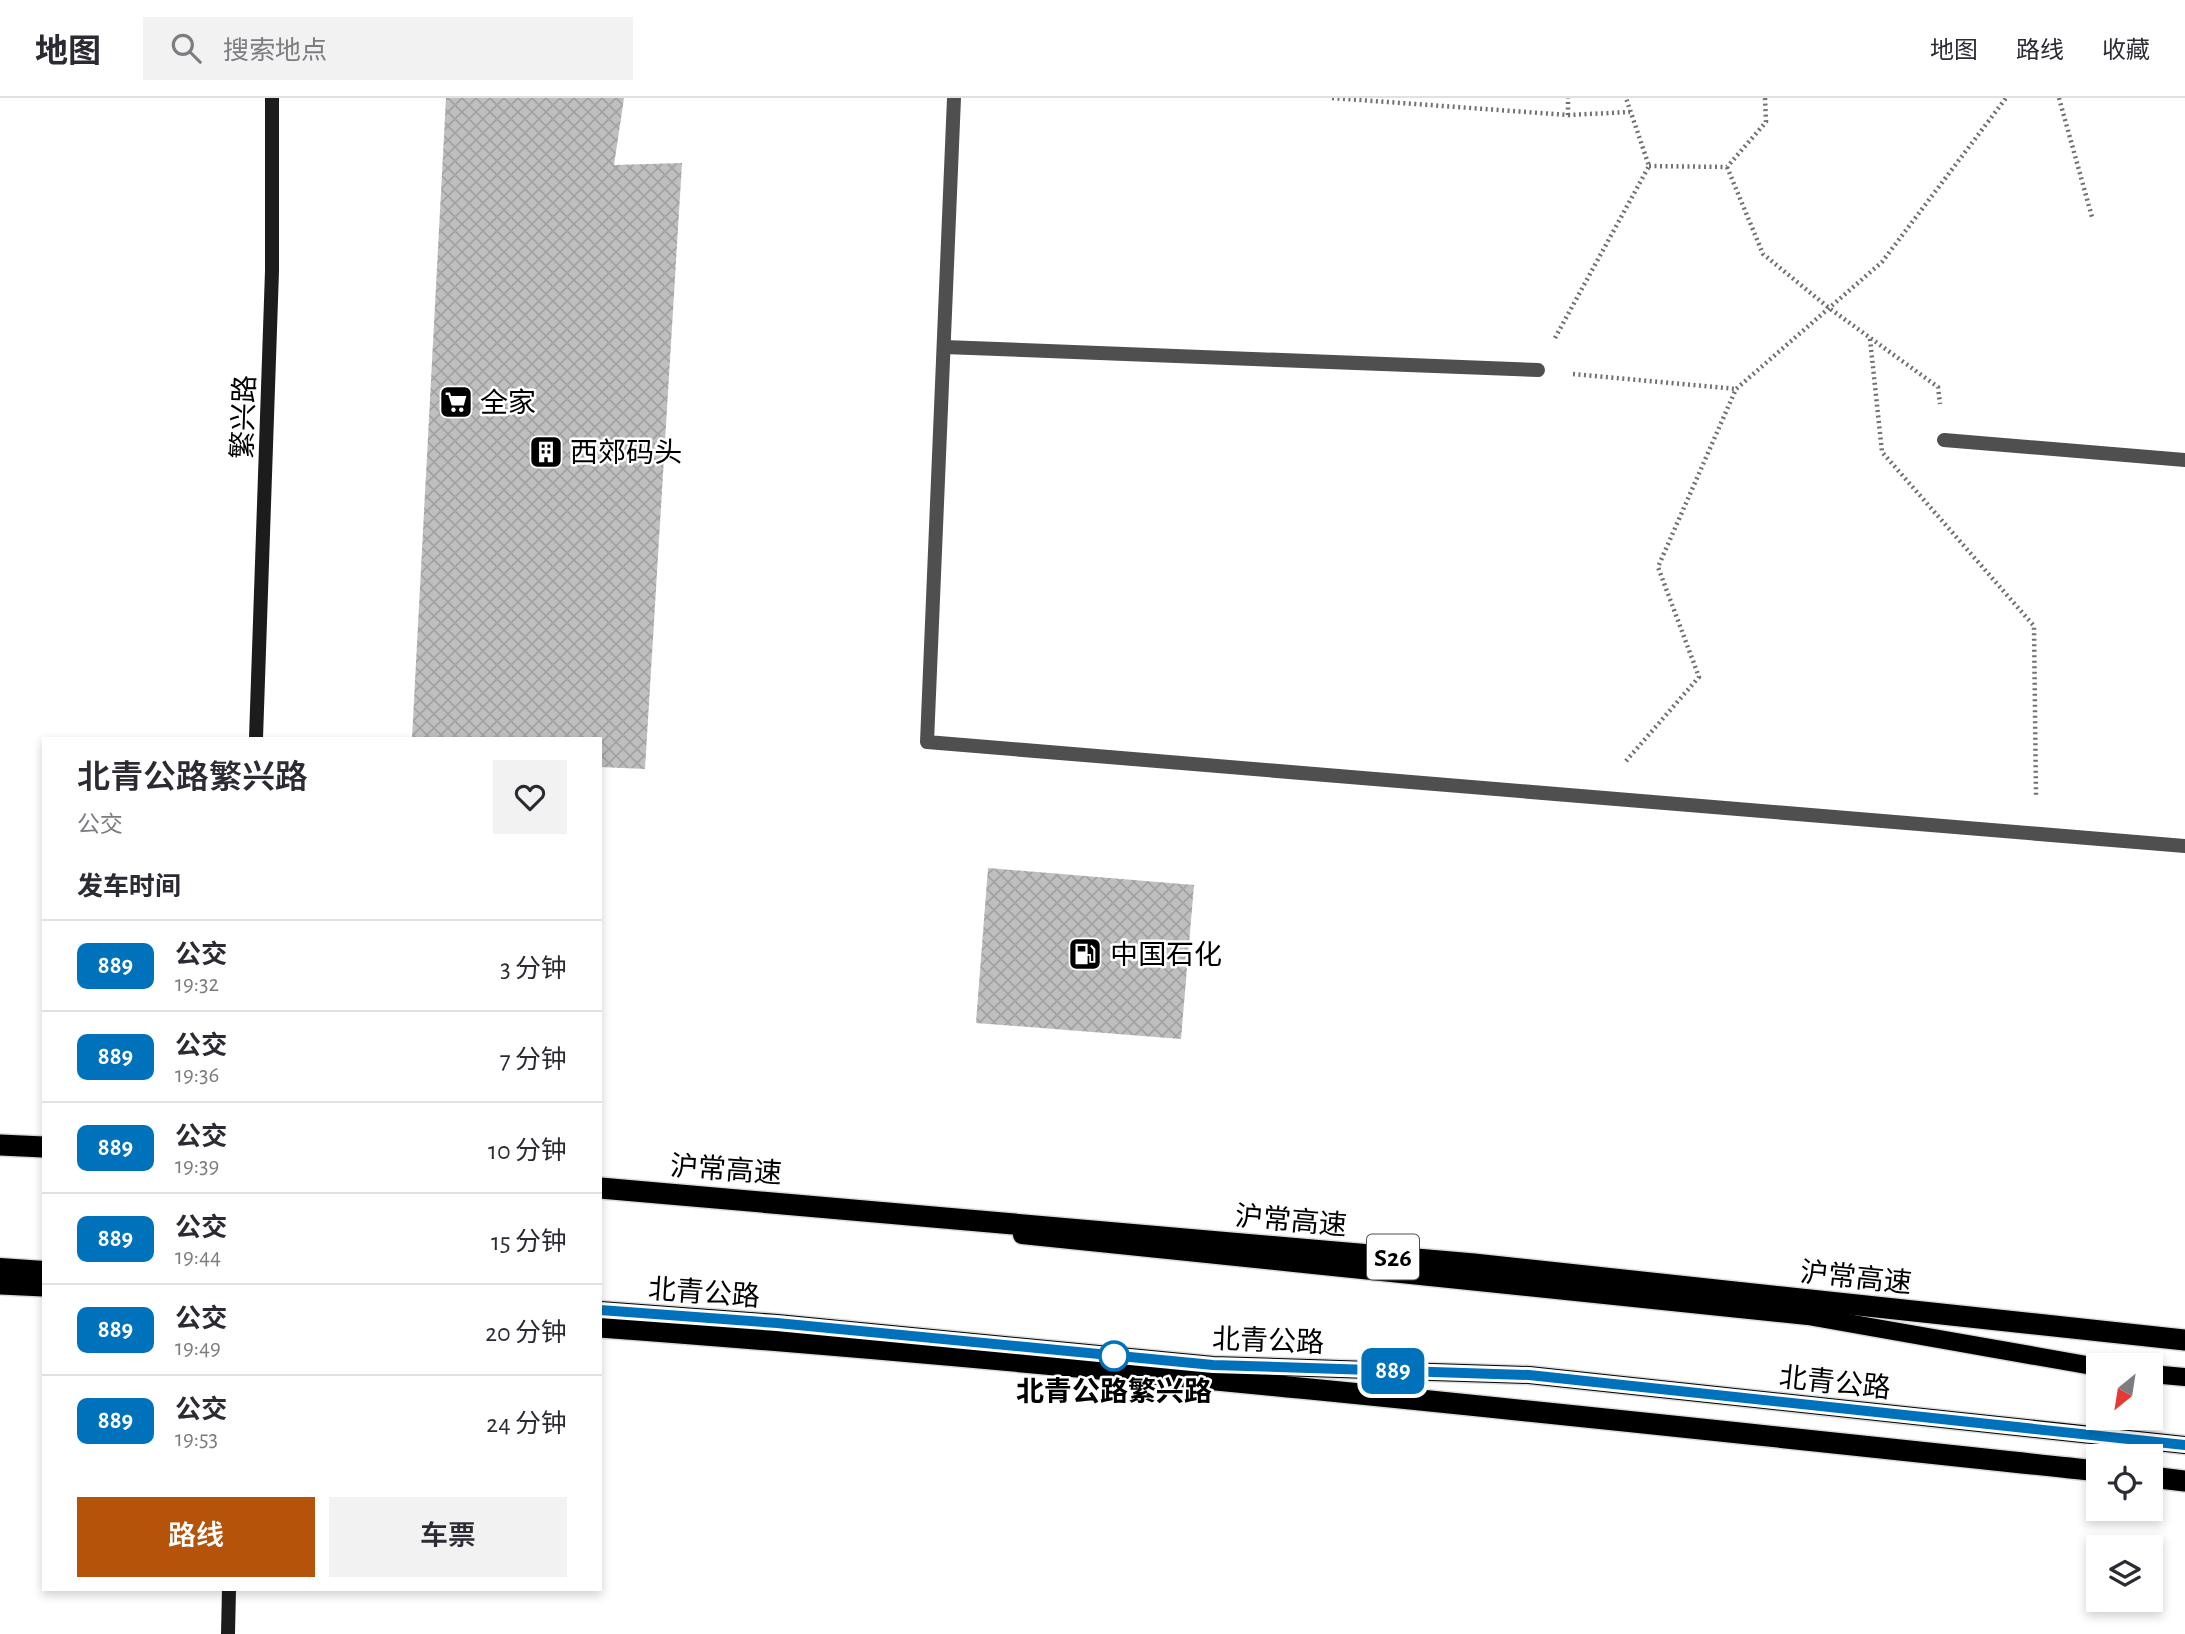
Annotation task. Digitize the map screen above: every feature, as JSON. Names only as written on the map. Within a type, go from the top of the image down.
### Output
[{"type":"highway","points":[[0,1145],[42,1147]]},
{"type":"highway","name":"沪常高速","points":[[602,1188],[1474,1264],[2185,1340]]},
{"type":"highway","points":[[0,1284],[42,1286]]},
{"type":"highway","points":[[602,1327],[1461,1404],[2086,1470]]},
{"type":"highway","points":[[2163,1478],[2185,1481]]},
{"type":"main road","points":[[0,1153],[42,1156]]},
{"type":"main road","name":"北青公路","points":[[602,1196],[779,1210],[1794,1314],[2086,1365]]},
{"type":"main road","points":[[0,1267],[42,1270]]},
{"type":"main road","name":"北青公路","points":[[602,1310],[777,1323],[1213,1365],[1529,1375],[2185,1445]]},
{"type":"main road","points":[[2163,1375],[2185,1377]]},
{"type":"street","name":"繁兴路","points":[[256,737],[272,271],[272,98]]},
{"type":"street","points":[[228,1634],[229,1591]]},
{"type":"lane","points":[[954,98],[927,742],[2185,846]]},
{"type":"lane","points":[[944,347],[1538,370]]},
{"type":"lane","points":[[1944,440],[2185,460]]},
{"type":"path","points":[[1332,98],[1568,115],[1630,112]]},
{"type":"path","points":[[1568,98],[1568,115]]},
{"type":"path","points":[[1626,98],[1649,166],[1538,370],[1736,389]]},
{"type":"path","points":[[1649,166],[1727,167],[1766,122],[1765,98]]},
{"type":"path","points":[[1595,796],[1699,677],[1658,567],[1736,389],[1882,262],[2007,98]]},
{"type":"path","points":[[2059,98],[2092,217]]},
{"type":"path","points":[[1727,167],[1763,254],[1829,308],[1938,387],[1944,440]]},
{"type":"path","points":[[1870,339],[1882,452],[2034,626],[2036,833]]},
{"type":"building","name":"西郊码头","points":[[446,98],[624,98],[614,165],[682,163],[645,769],[602,767],[602,737],[412,737]]},
{"type":"building","name":"中国石化","points":[[988,868],[1194,885],[1181,1039],[976,1023]]},
{"type":"bus line","name":"889","points":[[602,1310],[777,1323],[1213,1365],[1529,1375],[2185,1445]]},
{"type":"place","name":"全家","points":[[456,402]]},
{"type":"place","name":"西郊码头","points":[[546,452]]},
{"type":"place","name":"中国石化","points":[[1085,954]]},
{"type":"place","name":"北青公路繁兴路","points":[[1114,1356]]}]
